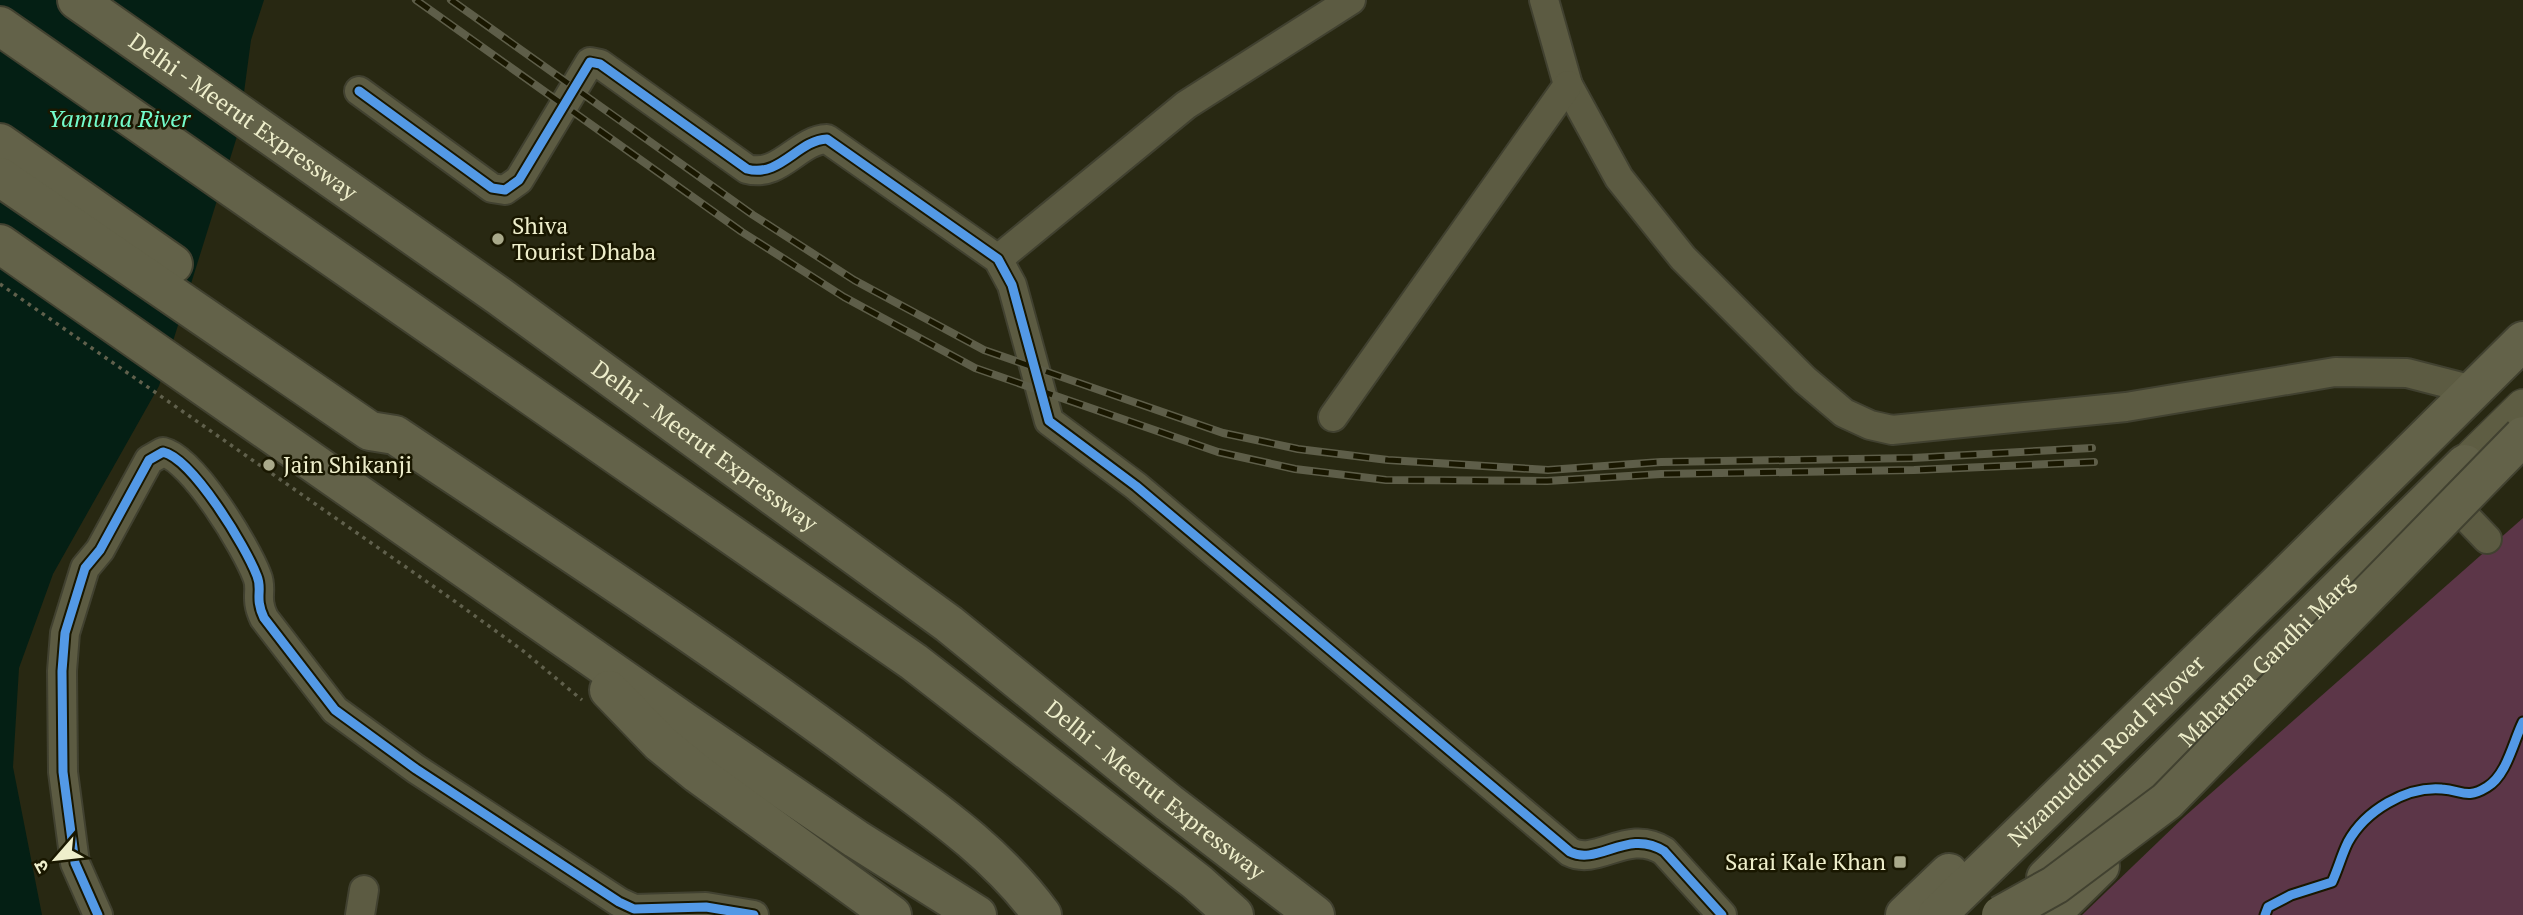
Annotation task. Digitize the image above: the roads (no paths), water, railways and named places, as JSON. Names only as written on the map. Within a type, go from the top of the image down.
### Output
[{"type":"highway","name":"Delhi - Meerut Expressway","points":[[77,0],[499,296],[950,624],[1169,803],[1315,915]]},
{"type":"highway","name":"Delhi - Meerut Expressway","points":[[0,26],[914,662],[1197,882],[1234,915]]},
{"type":"highway","points":[[0,143],[383,426]]},
{"type":"highway","points":[[0,177],[383,426],[730,659],[970,838],[1021,886],[1042,915]]},
{"type":"highway","points":[[0,244],[683,721],[856,839],[977,915]]},
{"type":"highway","name":"Mahatma Gandhi Marg","points":[[2276,586],[2523,341]]},
{"type":"highway","points":[[2050,915],[2167,802],[2523,436]]},
{"type":"highway","name":"Mahatma Gandhi Marg","points":[[2009,915],[2144,778],[2452,476]]},
{"type":"highway","points":[[1885,915],[1923,908],[2105,722],[2276,586]]},
{"type":"highway","name":"Nizamuddin Road Flyover","points":[[1923,908],[2111,747],[2276,586]]},
{"type":"highway","points":[[564,638],[660,743],[698,775],[892,915]]},
{"type":"highway","points":[[2001,915],[2055,885],[2167,802]]},
{"type":"main road","name":"Mahatma Gandhi Marg","points":[[2452,476],[2523,407]]},
{"type":"street","points":[[998,260],[1185,105],[1351,0]]},
{"type":"street","points":[[1545,0],[1568,85],[1619,178],[1683,258],[1805,380],[1844,413],[1870,425],[1892,430],[2126,407],[2335,372],[2406,373],[2473,390]]},
{"type":"street","points":[[359,91],[492,188],[505,190],[519,180],[587,64],[595,62],[747,169],[768,170],[816,142],[827,139],[998,260],[1012,285],[1049,421],[1136,486],[1570,852],[1580,855],[1639,841],[1653,844],[1664,851],[1722,915]]},
{"type":"street","points":[[1333,417],[1568,85]]},
{"type":"street","points":[[99,915],[75,863],[63,772],[62,671],[65,633],[85,568],[100,550],[149,460],[163,452],[171,454],[203,485],[257,576],[257,605],[264,618],[335,710],[416,769],[619,902],[634,909],[706,907],[754,915]]},
{"type":"street","points":[[2452,476],[2487,539]]},
{"type":"water","name":"Yamuna River","points":[[0,0],[264,0],[251,40],[239,130],[159,386],[53,574],[19,668],[13,767],[42,915],[0,915]]},
{"type":"railway","points":[[416,0],[742,232],[844,297],[975,368],[1218,452],[1295,469],[1386,480],[1547,481],[1661,474],[1914,470],[2094,462]]},
{"type":"railway","points":[[451,0],[753,215],[854,280],[984,350],[1223,433],[1298,449],[1388,460],[1548,470],[1661,462],[1913,458],[2092,448]]},
{"type":"place","name":"Shiva Tourist Dhaba","points":[[498,239]]},
{"type":"place","name":"Jain Shikanji","points":[[269,465]]},
{"type":"place","name":"Sarai Kale Khan","points":[[1900,862]]}]
